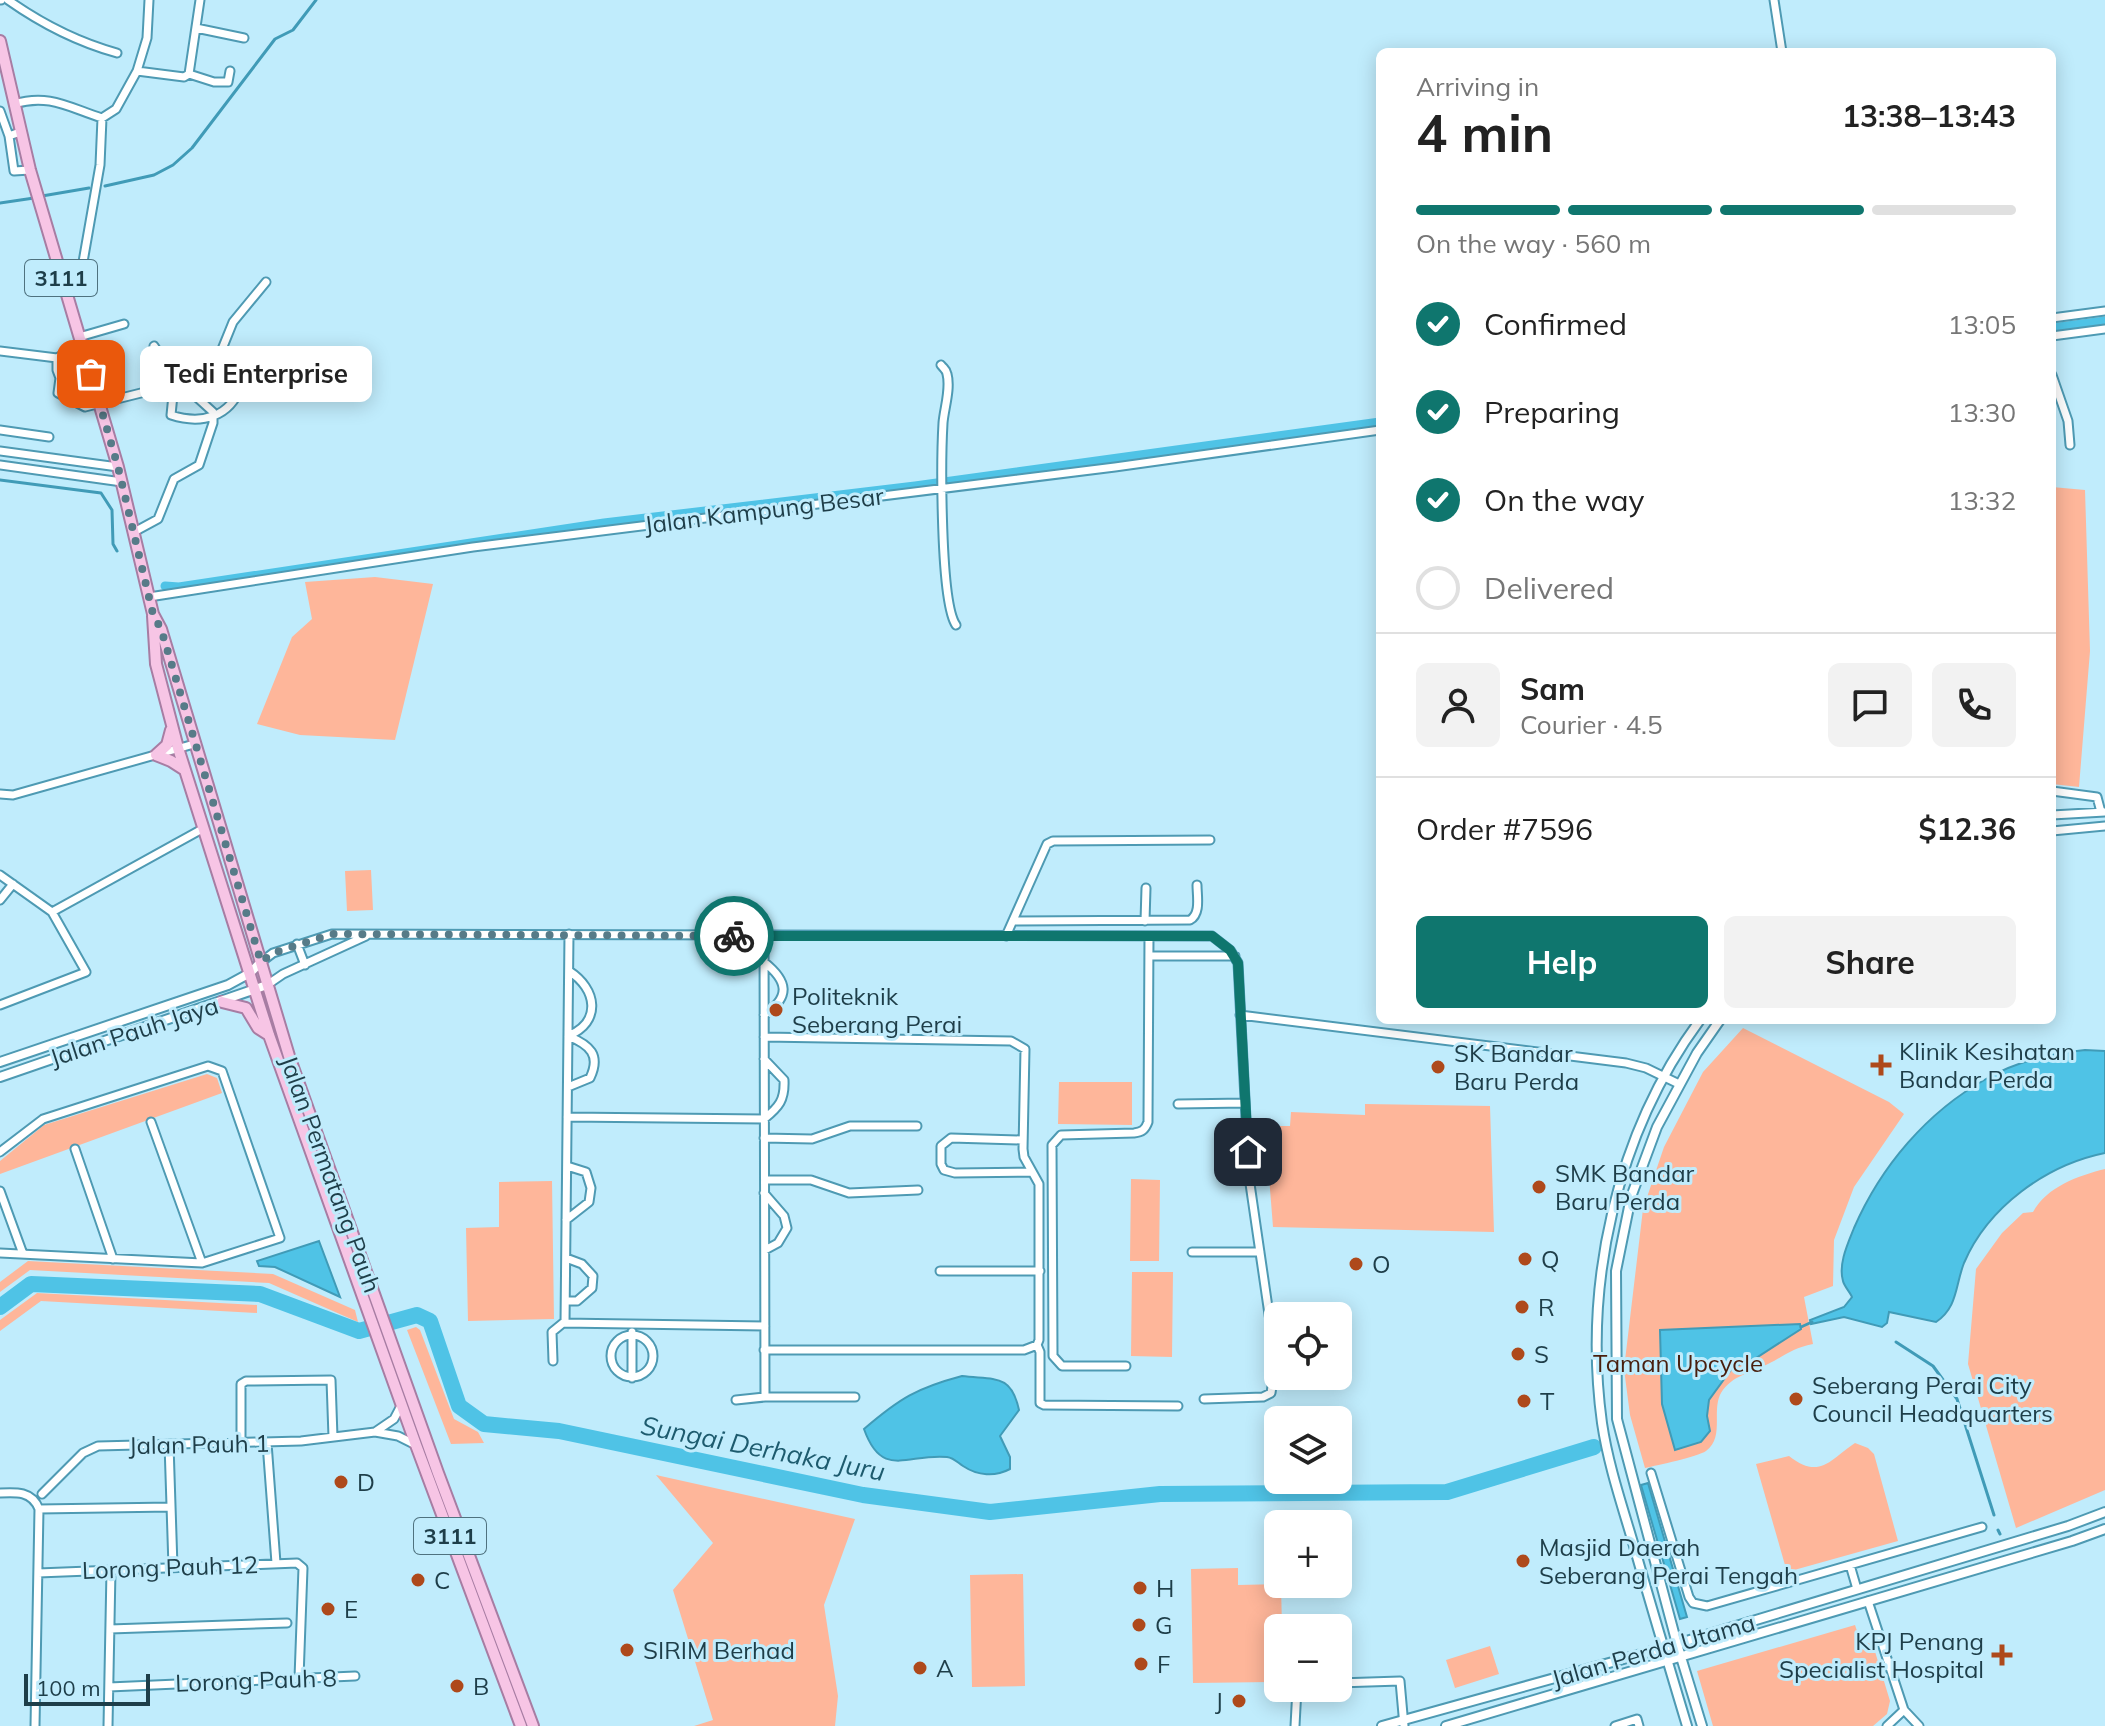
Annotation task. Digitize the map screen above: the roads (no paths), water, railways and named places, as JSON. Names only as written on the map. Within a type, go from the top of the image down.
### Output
[{"type":"main road","name":"Jalan Permatang Pauh","points":[[0,41],[31,175],[118,467],[153,614],[161,629],[289,1056],[385,1343],[533,1726]]},
{"type":"main road","name":"Jalan Permatang Pauh","points":[[153,614],[156,664],[178,748],[269,1035],[371,1301]]},
{"type":"main road","points":[[172,724],[167,745],[156,755],[186,771]]},
{"type":"main road","points":[[222,1002],[246,1008],[258,1028],[269,1035]]},
{"type":"main road","name":"Jalan Permatang Pauh","points":[[385,1343],[416,1445],[521,1726]]},
{"type":"street","points":[[8,0],[30,16],[76,40],[117,53]]},
{"type":"street","points":[[102,118],[116,109],[137,71],[147,38],[149,0]]},
{"type":"street","points":[[189,74],[200,0]]},
{"type":"street","points":[[1774,0],[1781,48]]},
{"type":"street","points":[[196,28],[244,38]]},
{"type":"street","points":[[137,71],[179,78],[189,74],[222,83],[228,82],[230,71]]},
{"type":"street","points":[[14,104],[32,98],[72,106],[102,118]]},
{"type":"street","points":[[0,111],[9,136],[14,171],[31,175]]},
{"type":"street","points":[[64,287],[80,279],[100,165],[102,118]]},
{"type":"street","points":[[9,136],[20,132]]},
{"type":"street","points":[[57,358],[60,378],[58,393],[85,407],[180,383],[191,369],[218,359],[233,322],[266,282]]},
{"type":"street","points":[[2056,317],[2105,311]]},
{"type":"street","points":[[0,351],[57,358],[80,340],[124,324]]},
{"type":"street","points":[[2056,335],[2105,329]]},
{"type":"street","points":[[134,532],[158,519],[174,479],[199,465],[213,416],[213,412],[180,383],[154,346]]},
{"type":"street","points":[[941,365],[947,371],[948,381],[942,474],[948,597],[951,618],[956,625]]},
{"type":"street","points":[[168,385],[173,395],[171,415],[195,420],[224,412],[241,386],[250,382]]},
{"type":"street","points":[[2056,387],[2068,421],[2070,445]]},
{"type":"street","points":[[2056,410],[2063,409]]},
{"type":"street","points":[[0,430],[49,437]]},
{"type":"street","name":"Jalan Kampung Besar","points":[[149,597],[473,547],[1376,431]]},
{"type":"street","points":[[0,451],[118,467]]},
{"type":"street","points":[[0,465],[122,482]]},
{"type":"street","points":[[0,794],[13,795],[194,744]]},
{"type":"street","points":[[2056,792],[2097,797],[2103,812],[2056,815]]},
{"type":"street","points":[[2056,831],[2105,826]]},
{"type":"street","points":[[52,912],[204,828]]},
{"type":"street","points":[[1006,936],[1047,844],[1053,841],[1210,840]]},
{"type":"street","points":[[0,875],[52,912],[86,972],[0,1005]]},
{"type":"street","points":[[0,900],[13,884]]},
{"type":"street","points":[[1013,921],[1190,920],[1195,918],[1197,885]]},
{"type":"street","points":[[1145,921],[1146,888]]},
{"type":"street","points":[[261,962],[273,953],[332,934],[1212,936],[1235,956],[1249,1177],[1271,1328],[1271,1393],[1263,1397],[1204,1399]]},
{"type":"street","points":[[565,1323],[569,934]]},
{"type":"street","points":[[267,985],[283,974],[368,935]]},
{"type":"street","points":[[764,936],[765,1397]]},
{"type":"street","points":[[1126,1366],[1062,1366],[1053,1356],[1052,1145],[1061,1135],[1140,1133],[1146,1128],[1149,936]]},
{"type":"street","points":[[297,944],[305,965]]},
{"type":"street","points":[[1149,956],[1235,956]]},
{"type":"street","name":"Jalan Pauh Jaya","points":[[0,1062],[228,985],[250,973],[261,962]]},
{"type":"street","points":[[764,962],[776,972],[783,989],[777,1006],[764,1015]]},
{"type":"street","points":[[568,1036],[578,1032],[590,1020],[591,999],[586,986],[569,971]]},
{"type":"street","name":"Jalan Pauh Jaya","points":[[0,1077],[267,985]]},
{"type":"street","points":[[1240,1015],[1626,1063],[1679,1084]]},
{"type":"street","points":[[1687,1726],[1609,1456],[1597,1373],[1601,1269],[1616,1192],[1647,1113],[1683,1044],[1697,1024]]},
{"type":"street","points":[[1702,1726],[1617,1419],[1616,1271],[1631,1197],[1657,1127],[1679,1084],[1717,1024]]},
{"type":"street","points":[[568,1036],[587,1045],[594,1056],[595,1068],[590,1078],[568,1087]]},
{"type":"street","points":[[764,1037],[1011,1041],[1025,1049],[1022,1140],[1024,1157],[1039,1184],[1039,1399],[1044,1405],[1178,1406]]},
{"type":"street","points":[[567,1117],[764,1119],[785,1096],[784,1080],[764,1059]]},
{"type":"street","points":[[0,1152],[43,1119],[208,1066],[215,1067],[222,1071],[280,1238],[202,1263],[0,1253]]},
{"type":"street","points":[[1178,1104],[1245,1103]]},
{"type":"street","points":[[151,1122],[202,1263]]},
{"type":"street","points":[[764,1138],[812,1139],[850,1126],[917,1126]]},
{"type":"street","points":[[1022,1140],[951,1138],[941,1146],[941,1164],[944,1170],[955,1173],[1031,1172]]},
{"type":"street","points":[[75,1149],[113,1259]]},
{"type":"street","points":[[566,1220],[589,1202],[591,1188],[586,1172],[567,1166]]},
{"type":"street","points":[[765,1180],[811,1180],[849,1193],[918,1190]]},
{"type":"street","points":[[0,1191],[23,1254]]},
{"type":"street","points":[[764,1193],[784,1216],[787,1228],[778,1243],[765,1250]]},
{"type":"street","points":[[1192,1252],[1260,1252]]},
{"type":"street","points":[[566,1258],[582,1264],[593,1276],[592,1288],[577,1301],[566,1301]]},
{"type":"street","points":[[940,1271],[1040,1271]]},
{"type":"street","points":[[553,1361],[552,1332],[565,1323],[765,1326]]},
{"type":"street","points":[[632,1323],[632,1378]]},
{"type":"street","points":[[632,1335],[646,1340],[654,1352],[654,1360],[646,1373],[632,1378],[615,1369],[610,1356],[619,1339],[632,1335]]},
{"type":"street","points":[[764,1350],[1024,1350],[1037,1345]]},
{"type":"street","points":[[241,1443],[241,1384],[246,1381],[331,1380],[333,1437]]},
{"type":"street","points":[[736,1400],[855,1397]]},
{"type":"street","points":[[375,1432],[394,1419],[402,1404]]},
{"type":"street","name":"Jalan Pauh 1","points":[[42,1494],[90,1448],[267,1443],[375,1432],[398,1436],[416,1445]]},
{"type":"street","points":[[267,1443],[276,1563]]},
{"type":"street","points":[[169,1444],[173,1567]]},
{"type":"street","points":[[1651,1473],[1689,1597],[1700,1606],[1982,1527]]},
{"type":"street","points":[[0,1493],[29,1495],[39,1509],[35,1726]]},
{"type":"street","points":[[39,1509],[171,1507]]},
{"type":"street","name":"Jalan Perda Utama","points":[[1382,1726],[1403,1723],[1677,1644],[2068,1526],[2105,1512]]},
{"type":"street","name":"Jalan Perda Utama","points":[[1446,1726],[2105,1529]]},
{"type":"street","name":"Lorong Pauh 12","points":[[38,1573],[302,1564],[299,1678]]},
{"type":"street","points":[[1850,1565],[1857,1589]]},
{"type":"street","points":[[108,1726],[111,1570]]},
{"type":"street","points":[[1868,1601],[1904,1710],[1919,1726]]},
{"type":"street","points":[[110,1629],[287,1623]]},
{"type":"street","name":"Lorong Pauh 8","points":[[109,1687],[355,1676]]},
{"type":"street","points":[[1352,1683],[1400,1681],[1403,1723]]},
{"type":"street","points":[[1295,1726],[1296,1702]]},
{"type":"street","points":[[1887,1726],[1904,1710]]},
{"type":"street","points":[[1615,1726],[1638,1723]]},
{"type":"water","points":[[2085,1050],[2105,1051],[2105,1153],[2061,1167],[2021,1192],[2004,1207],[1975,1243],[1964,1263],[1952,1303],[1943,1316],[1936,1322],[1889,1312],[1887,1323],[1882,1327],[1844,1317],[1811,1324],[1810,1320],[1844,1307],[1852,1297],[1844,1283],[1842,1268],[1854,1228],[1892,1162],[1925,1124],[1964,1092],[2009,1067]]},
{"type":"water","points":[[319,1241],[340,1297],[275,1267],[259,1266],[257,1261]]},
{"type":"water","points":[[1800,1324],[1801,1329],[1756,1358],[1733,1367],[1709,1400],[1707,1416],[1710,1431],[1701,1442],[1675,1450],[1662,1404],[1660,1330]]},
{"type":"water","points":[[962,1376],[1000,1381],[1016,1398],[1019,1410],[1000,1436],[1010,1457],[1010,1469],[998,1473],[975,1472],[947,1457],[898,1461],[879,1454],[871,1445],[864,1429],[888,1409],[910,1395]]},
{"type":"water","points":[[1648,1483],[1687,1617],[1680,1619],[1641,1485]]},
{"type":"waterway","points":[[105,186],[154,175],[173,165],[192,148],[275,39],[293,30],[316,0]]},
{"type":"waterway","points":[[42,196],[89,188]]},
{"type":"waterway","points":[[0,203],[34,198]]},
{"type":"waterway","points":[[2056,327],[2105,321]]},
{"type":"waterway","points":[[165,586],[179,587],[604,523],[915,486],[1376,423]]},
{"type":"waterway","points":[[0,480],[101,493],[112,510],[113,544],[117,551]]},
{"type":"waterway","name":"Sungai Derhaka Juru","points":[[0,1307],[31,1284],[260,1294],[359,1331],[417,1315],[430,1321],[459,1406],[484,1424],[559,1431],[863,1495],[990,1512],[1160,1494],[1447,1492],[1594,1447]]},
{"type":"waterway","points":[[1801,1327],[1812,1322]]},
{"type":"waterway","points":[[1896,1342],[1933,1366],[1957,1399],[1994,1515]]},
{"type":"waterway","points":[[1998,1530],[2000,1534]]},
{"type":"place","name":"Tedi Enterprise","points":[[91,374]]},
{"type":"place","name":"Politeknik Seberang Perai","points":[[776,1010]]},
{"type":"place","name":"Klinik Kesihatan Bandar Perda","points":[[1881,1065]]},
{"type":"place","name":"SK Bandar Baru Perda","points":[[1438,1067]]},
{"type":"place","name":"SMK Bandar Baru Perda","points":[[1539,1187]]},
{"type":"place","name":"Q","points":[[1525,1259]]},
{"type":"place","name":"O","points":[[1356,1264]]},
{"type":"place","name":"R","points":[[1522,1307]]},
{"type":"place","name":"S","points":[[1518,1354]]},
{"type":"place","name":"Seberang Perai City Council Headquarters","points":[[1796,1399]]},
{"type":"place","name":"T","points":[[1524,1401]]},
{"type":"place","name":"D","points":[[341,1482]]},
{"type":"place","name":"Masjid Daerah Seberang Perai Tengah","points":[[1523,1561]]},
{"type":"place","name":"C","points":[[418,1580]]},
{"type":"place","name":"H","points":[[1140,1588]]},
{"type":"place","name":"E","points":[[328,1609]]},
{"type":"place","name":"G","points":[[1139,1625]]},
{"type":"place","name":"SIRIM Berhad","points":[[627,1650]]},
{"type":"place","name":"KPJ Penang Specialist Hospital","points":[[2002,1655]]},
{"type":"place","name":"F","points":[[1141,1664]]},
{"type":"place","name":"A","points":[[920,1668]]},
{"type":"place","name":"B","points":[[457,1686]]},
{"type":"place","name":"J","points":[[1239,1701]]},
{"type":"park label","name":"Taman Upcycle","points":[[1678,1363]]}]
